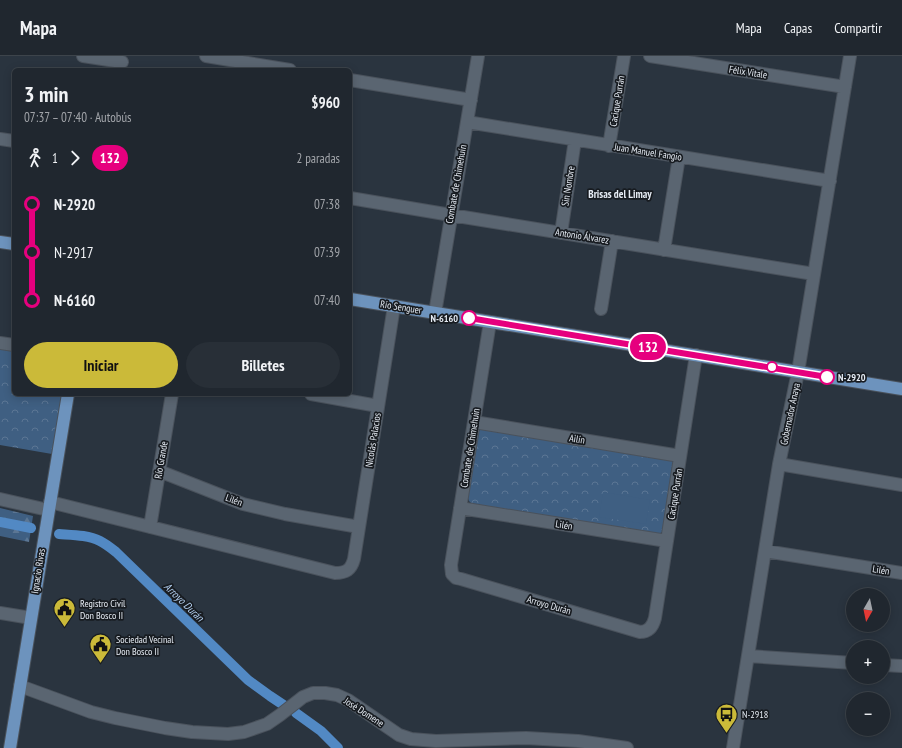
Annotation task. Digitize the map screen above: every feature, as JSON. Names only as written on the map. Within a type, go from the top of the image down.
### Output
[{"type":"main road","points":[[0,242],[12,244]]},
{"type":"main road","name":"Río Senguer","points":[[352,299],[902,389]]},
{"type":"main road","name":"Ignacio Rivas","points":[[10,748],[68,396]]},
{"type":"street","points":[[83,56],[122,63]]},
{"type":"street","points":[[206,56],[278,68]]},
{"type":"street","name":"Combate de Chimehuín","points":[[435,313],[478,56]]},
{"type":"street","name":"Cacique Purrán","points":[[609,146],[624,56]]},
{"type":"street","name":"Félix Vitale","points":[[650,56],[845,87]]},
{"type":"street","name":"Gobernador Anaya","points":[[733,748],[779,464],[798,372],[850,56]]},
{"type":"street","points":[[352,80],[471,100]]},
{"type":"street","name":"Juan Manuel Fangio","points":[[467,122],[830,181]]},
{"type":"street","points":[[0,139],[12,141]]},
{"type":"street","name":"Sin Nombre","points":[[561,233],[575,140]]},
{"type":"street","points":[[664,250],[679,157]]},
{"type":"street","name":"Antonio Álvarez","points":[[352,198],[814,274]]},
{"type":"street","points":[[601,309],[612,241]]},
{"type":"street","name":"Nicolás Palacios","points":[[150,527],[335,573],[346,572],[352,564],[359,527],[394,306]]},
{"type":"street","name":"Combate de Chimehuin","points":[[452,574],[451,565],[490,322]]},
{"type":"street","points":[[0,343],[12,345]]},
{"type":"street","name":"Cacique Purrán","points":[[648,630],[654,623],[655,618],[696,355]]},
{"type":"street","name":"Río Grande","points":[[150,527],[172,396]]},
{"type":"street","points":[[322,396],[378,406]]},
{"type":"street","name":"Ailín","points":[[474,422],[680,456]]},
{"type":"street","points":[[779,464],[902,485]]},
{"type":"street","name":"Lilén","points":[[159,471],[250,506],[285,514],[359,527]]},
{"type":"street","points":[[0,498],[49,506],[150,527]]},
{"type":"street","name":"Lilén","points":[[460,508],[667,541]]},
{"type":"street","name":"Lilén","points":[[765,551],[902,574]]},
{"type":"street","name":"Arroyo Durán","points":[[452,574],[460,580],[636,631],[644,632],[648,630]]},
{"type":"street","points":[[0,613],[31,618]]},
{"type":"street","points":[[748,656],[846,663]]},
{"type":"street","points":[[890,665],[902,666]]},
{"type":"street","name":"José Domene","points":[[20,686],[91,712],[165,728],[211,734],[228,734],[256,729],[267,724],[303,697],[313,693],[325,693],[337,695],[348,700],[410,744],[436,741],[539,738],[578,741],[627,748]]},
{"type":"green space","points":[[0,349],[12,351],[12,396],[62,396],[52,454],[0,445]]},
{"type":"green space","points":[[481,429],[670,459],[674,461],[665,529],[659,534],[472,504],[468,498],[478,435]]},
{"type":"green space","points":[[603,492],[650,500],[646,524],[599,517]]},
{"type":"green space","points":[[0,508],[33,516],[29,542],[0,536]]},
{"type":"waterway","name":"Arroyo Durán","points":[[0,522],[31,528]]},
{"type":"waterway","name":"Arroyo Durán","points":[[59,534],[80,536],[100,541],[116,552],[248,680],[285,706]]},
{"type":"waterway","name":"Arroyo Durán","points":[[296,713],[321,731],[338,748]]},
{"type":"bus line","name":"132","points":[[469,318],[827,377]]},
{"type":"place","name":"N-6160","points":[[469,318]]},
{"type":"place","name":"N-2920","points":[[827,377]]},
{"type":"place","name":"Registro Civil Don Bosco II","points":[[65,628]]},
{"type":"place","name":"Sociedad Vecinal Don Bosco II","points":[[101,664]]},
{"type":"place","name":"N-2918","points":[[727,734]]},
{"type":"district","name":"Brisas del Limay","points":[[620,194]]}]
